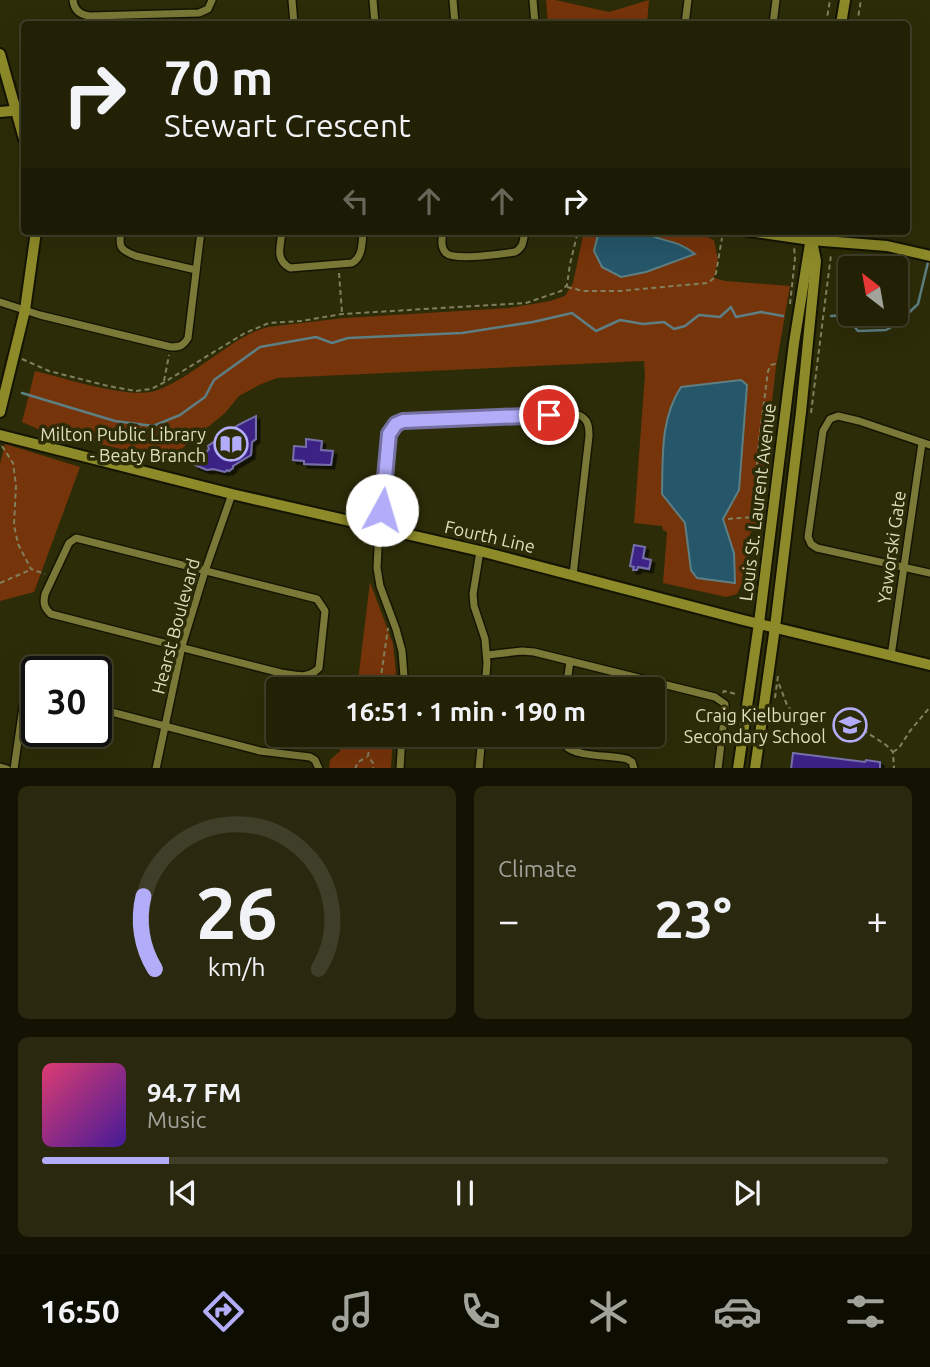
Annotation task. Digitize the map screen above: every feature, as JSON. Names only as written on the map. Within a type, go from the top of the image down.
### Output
[{"type":"main road","points":[[842,21],[845,0]]},
{"type":"main road","points":[[0,54],[21,111],[0,112]]},
{"type":"main road","points":[[0,412],[26,310],[35,235]]},
{"type":"main road","points":[[812,235],[887,246],[930,256]]},
{"type":"main road","name":"Louis St. Laurent Avenue","points":[[738,768],[760,623],[794,343],[812,235]]},
{"type":"main road","name":"Louis St. Laurent Avenue","points":[[755,768],[802,412],[816,261],[812,235]]},
{"type":"main road","name":"Fourth Line","points":[[0,435],[232,494],[480,551],[930,665]]},
{"type":"street","points":[[73,0],[78,12],[90,16],[199,13],[208,9],[212,0]]},
{"type":"street","points":[[292,0],[294,21]]},
{"type":"street","points":[[373,0],[375,21]]},
{"type":"street","points":[[453,0],[455,21]]},
{"type":"street","points":[[533,0],[535,21]]},
{"type":"street","points":[[685,21],[688,0]]},
{"type":"street","points":[[773,21],[776,0]]},
{"type":"street","points":[[120,235],[121,246],[127,252],[196,270]]},
{"type":"street","points":[[0,302],[171,348],[184,345],[188,338],[200,235]]},
{"type":"street","points":[[282,235],[279,256],[290,268],[352,263],[360,256],[363,235]]},
{"type":"street","points":[[443,235],[444,250],[453,257],[515,252],[521,248],[524,235]]},
{"type":"street","points":[[404,677],[402,651],[380,586],[377,568],[389,434],[396,424],[403,421],[576,414],[588,421],[589,436],[573,575]]},
{"type":"street","points":[[926,444],[859,421],[838,416],[830,419],[823,431],[808,537],[811,544],[817,548],[930,573]]},
{"type":"street","name":"Yaworski Gate","points":[[891,656],[926,444]]},
{"type":"street","name":"Hearst Boulevard","points":[[156,768],[183,646],[232,494]]},
{"type":"street","points":[[79,538],[317,599],[325,611],[319,668],[305,677],[281,673],[51,614],[44,601],[53,578],[69,543],[79,538]]},
{"type":"street","points":[[480,551],[473,594],[474,606],[485,639],[486,677]]},
{"type":"street","points":[[487,655],[534,652],[718,699],[725,704],[718,768]]},
{"type":"street","points":[[568,677],[570,661]]},
{"type":"street","points":[[112,712],[260,751],[310,757],[315,760],[318,768]]},
{"type":"street","points":[[14,768],[21,721]]},
{"type":"street","points":[[400,768],[401,747]]},
{"type":"street","points":[[480,768],[481,747]]},
{"type":"street","points":[[567,747],[574,752],[621,757],[632,762],[634,768]]},
{"type":"street","points":[[0,767],[7,768]]},
{"type":"path","points":[[826,21],[830,0]]},
{"type":"path","points":[[858,21],[861,0]]},
{"type":"path","points":[[14,356],[49,371],[108,386],[136,391],[151,389],[245,333],[269,323],[342,314],[526,303],[561,291],[566,287],[577,235]]},
{"type":"path","points":[[566,287],[587,291],[619,291],[708,283],[716,276],[722,238]]},
{"type":"path","points":[[829,261],[831,255]]},
{"type":"path","points":[[339,265],[342,314]]},
{"type":"path","points":[[163,383],[171,348]]},
{"type":"path","points":[[753,529],[759,441],[768,372],[771,365],[778,363]]},
{"type":"path","points":[[0,442],[13,463],[16,485],[14,525],[18,544],[31,569],[53,578]]},
{"type":"path","points":[[728,519],[753,517]]},
{"type":"path","points":[[0,583],[31,569]]},
{"type":"path","points":[[381,677],[391,615]]},
{"type":"path","points":[[778,682],[787,705],[794,714]]},
{"type":"path","points":[[718,699],[724,691],[736,694]]},
{"type":"path","points":[[893,752],[930,707]]},
{"type":"path","points":[[863,730],[893,752],[894,768]]},
{"type":"path","points":[[369,747],[368,756],[373,768]]},
{"type":"path","points":[[355,768],[358,762],[368,756]]},
{"type":"shaded area","points":[[546,0],[609,12],[649,0],[647,21],[548,21]]},
{"type":"shaded area","points":[[583,235],[598,235],[594,251],[602,267],[694,254],[685,246],[648,235],[703,235],[714,240],[718,260],[714,278],[790,286],[776,367],[757,529],[750,533],[746,572],[737,594],[726,597],[663,583],[667,532],[662,526],[634,523],[644,361],[277,378],[239,396],[225,413],[168,460],[40,430],[22,422],[35,371],[125,392],[151,392],[178,380],[242,338],[268,327],[344,318],[509,308],[565,296],[573,283]],"holes":[[[747,386],[739,489],[723,518],[734,553],[691,570],[685,523],[671,506]]]},
{"type":"shaded area","points":[[5,444],[80,467],[34,592],[0,601],[0,464]]},
{"type":"shaded area","points":[[370,582],[393,644],[396,677],[358,677]]},
{"type":"shaded area","points":[[340,747],[392,747],[391,768],[329,768],[330,760],[340,751]]},
{"type":"water","points":[[598,235],[652,235],[681,245],[695,254],[646,272],[621,277],[602,267],[594,251]]},
{"type":"water","points":[[741,380],[747,385],[739,490],[723,519],[734,553],[735,583],[697,578],[691,570],[685,523],[662,494],[662,466],[669,412],[681,387]]},
{"type":"building","name":"Milton Public Library - Beaty Branch","points":[[256,416],[256,439],[252,442],[251,455],[225,472],[207,470],[195,465],[209,449],[208,446]]},
{"type":"building","points":[[306,439],[322,441],[321,450],[333,451],[331,465],[304,464],[304,461],[293,460],[294,446],[306,447]]},
{"type":"building","points":[[634,545],[645,547],[643,558],[651,560],[649,569],[638,567],[633,570],[634,567],[630,566]]},
{"type":"building","points":[[793,753],[880,762],[880,768],[791,768]]},
{"type":"waterway","points":[[831,316],[845,315],[858,331],[886,330],[897,324],[918,304],[929,258]]},
{"type":"waterway","points":[[22,393],[115,421],[153,426],[180,415],[205,397],[214,380],[260,347],[316,337],[332,343],[348,338],[462,333],[572,313],[596,331],[620,320],[643,324],[664,322],[674,329],[685,326],[699,315],[720,317],[731,307],[736,317],[761,312],[783,316]]},
{"type":"place","name":"Milton Public Library - Beaty Branch","points":[[231,444]]},
{"type":"place","name":"Craig Kielburger Secondary School","points":[[850,725]]},
{"type":"route","points":[[382,510],[389,434],[396,424],[403,421],[549,415]]}]
